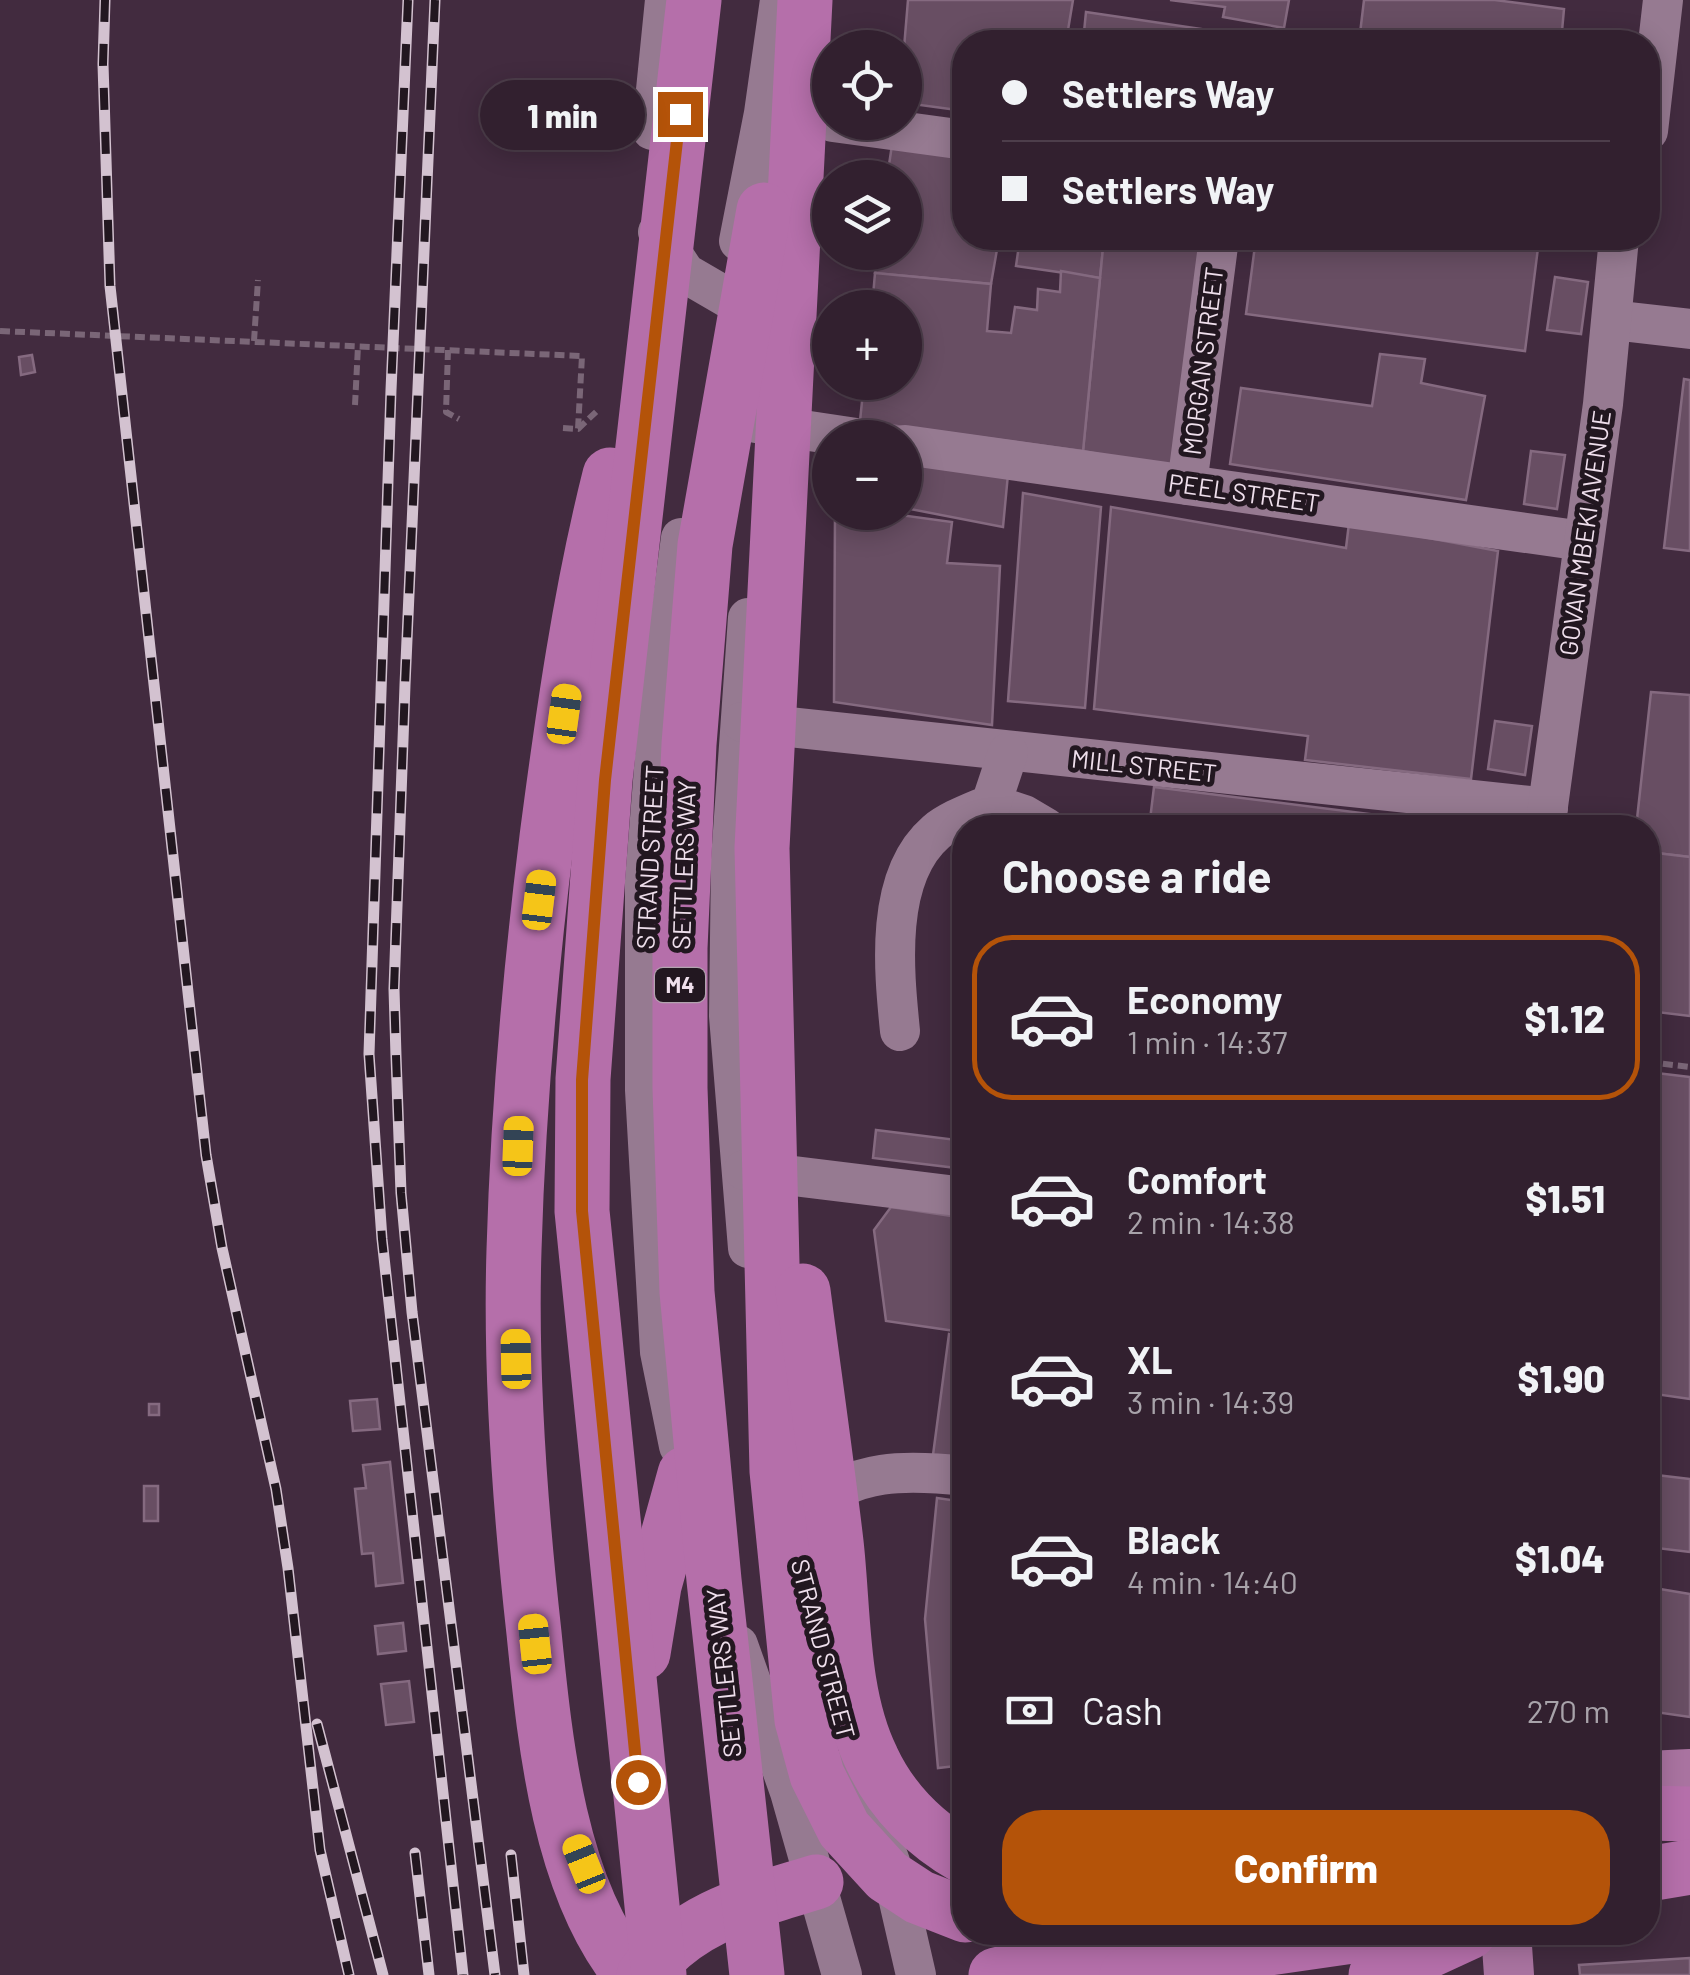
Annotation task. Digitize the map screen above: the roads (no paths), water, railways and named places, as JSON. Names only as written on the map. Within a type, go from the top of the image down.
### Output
[{"type":"highway","points":[[659,1975],[582,1211],[582,1080],[605,780],[694,0]]},
{"type":"highway","points":[[803,0],[762,848],[777,1470],[802,1720],[817,1775],[830,1804],[862,1852],[887,1876],[919,1897],[952,1910]]},
{"type":"highway","name":"SETTLERS WAY","points":[[756,1975],[688,1292],[680,1088],[680,948],[689,744],[704,545],[803,0]]},
{"type":"highway","points":[[631,1975],[594,1919],[578,1878],[541,1703],[522,1501],[514,1254],[532,957],[586,572],[661,267]]},
{"type":"highway","points":[[765,1011],[836,1538],[852,1702],[872,1760],[889,1789],[914,1820],[952,1845]]},
{"type":"highway","points":[[584,1975],[583,1952],[597,1855],[640,1668],[654,1586],[685,1474]]},
{"type":"highway","points":[[561,1806],[584,1864],[606,1902],[650,1949],[687,1975]]},
{"type":"highway","points":[[1660,1813],[1690,1814]]},
{"type":"highway","points":[[1660,1847],[1690,1848]]},
{"type":"highway","points":[[1660,1872],[1690,1867]]},
{"type":"highway","points":[[644,1975],[678,1938],[705,1920],[816,1882]]},
{"type":"highway","points":[[1290,1975],[1360,1945]]},
{"type":"highway","points":[[1376,1975],[1443,1945]]},
{"type":"highway","points":[[996,1975],[1181,1946]]},
{"type":"highway","points":[[1127,1975],[1181,1946]]},
{"type":"main road","points":[[1660,1775],[1690,1774]]},
{"type":"main road","points":[[816,1882],[890,1862],[952,1855]]},
{"type":"main road","points":[[1660,1888],[1690,1889]]},
{"type":"main road","points":[[1396,1975],[1410,1945]]},
{"type":"main road","points":[[1507,1945],[1509,1975]]},
{"type":"street","points":[[665,0],[648,170],[656,230],[685,273],[728,298],[780,307]]},
{"type":"street","name":"STRAND STREET","points":[[780,0],[764,113],[682,529],[660,694],[645,881],[644,1090],[660,1352],[685,1474],[748,1681],[790,1792],[842,1975]]},
{"type":"street","name":"STRAND STREET","points":[[832,30],[834,0]]},
{"type":"street","points":[[1660,30],[1663,0]]},
{"type":"street","points":[[764,113],[812,119]]},
{"type":"street","points":[[922,134],[952,138]]},
{"type":"street","name":"STRAND STREET","points":[[821,140],[780,307],[764,424],[739,722],[731,860],[729,1016],[758,1351],[834,1707],[890,1862],[916,1975]]},
{"type":"street","name":"MORGAN STREET","points":[[1186,485],[1217,250]]},
{"type":"street","name":"GOVAN MBEKI AVENUE","points":[[1547,815],[1618,250]]},
{"type":"street","points":[[1612,320],[1690,329]]},
{"type":"street","points":[[705,415],[812,431]]},
{"type":"street","name":"PEEL STREET","points":[[922,446],[1583,541]]},
{"type":"street","name":"MILL STREET","points":[[739,722],[1522,815]]},
{"type":"street","points":[[970,815],[991,804],[1008,753]]},
{"type":"street","points":[[991,804],[1024,815]]},
{"type":"street","points":[[900,1031],[894,972],[896,914],[913,864],[935,833],[952,824]]},
{"type":"street","points":[[740,1169],[952,1196]]},
{"type":"street","points":[[793,1528],[816,1504],[851,1482],[891,1472],[952,1475]]},
{"type":"street","points":[[1423,1975],[1457,1945]]},
{"type":"railway","points":[[105,0],[103,64],[110,286],[206,1155],[222,1248],[276,1489],[320,1850],[349,1975]]},
{"type":"railway","points":[[408,0],[369,1054],[382,1239],[463,1975]]},
{"type":"railway","points":[[435,0],[405,685],[394,989],[396,1056],[401,1193],[412,1312],[495,1975]]},
{"type":"railway","points":[[317,1724],[383,1975]]},
{"type":"railway","points":[[415,1853],[429,1975]]},
{"type":"railway","points":[[511,1855],[524,1975]]}]
